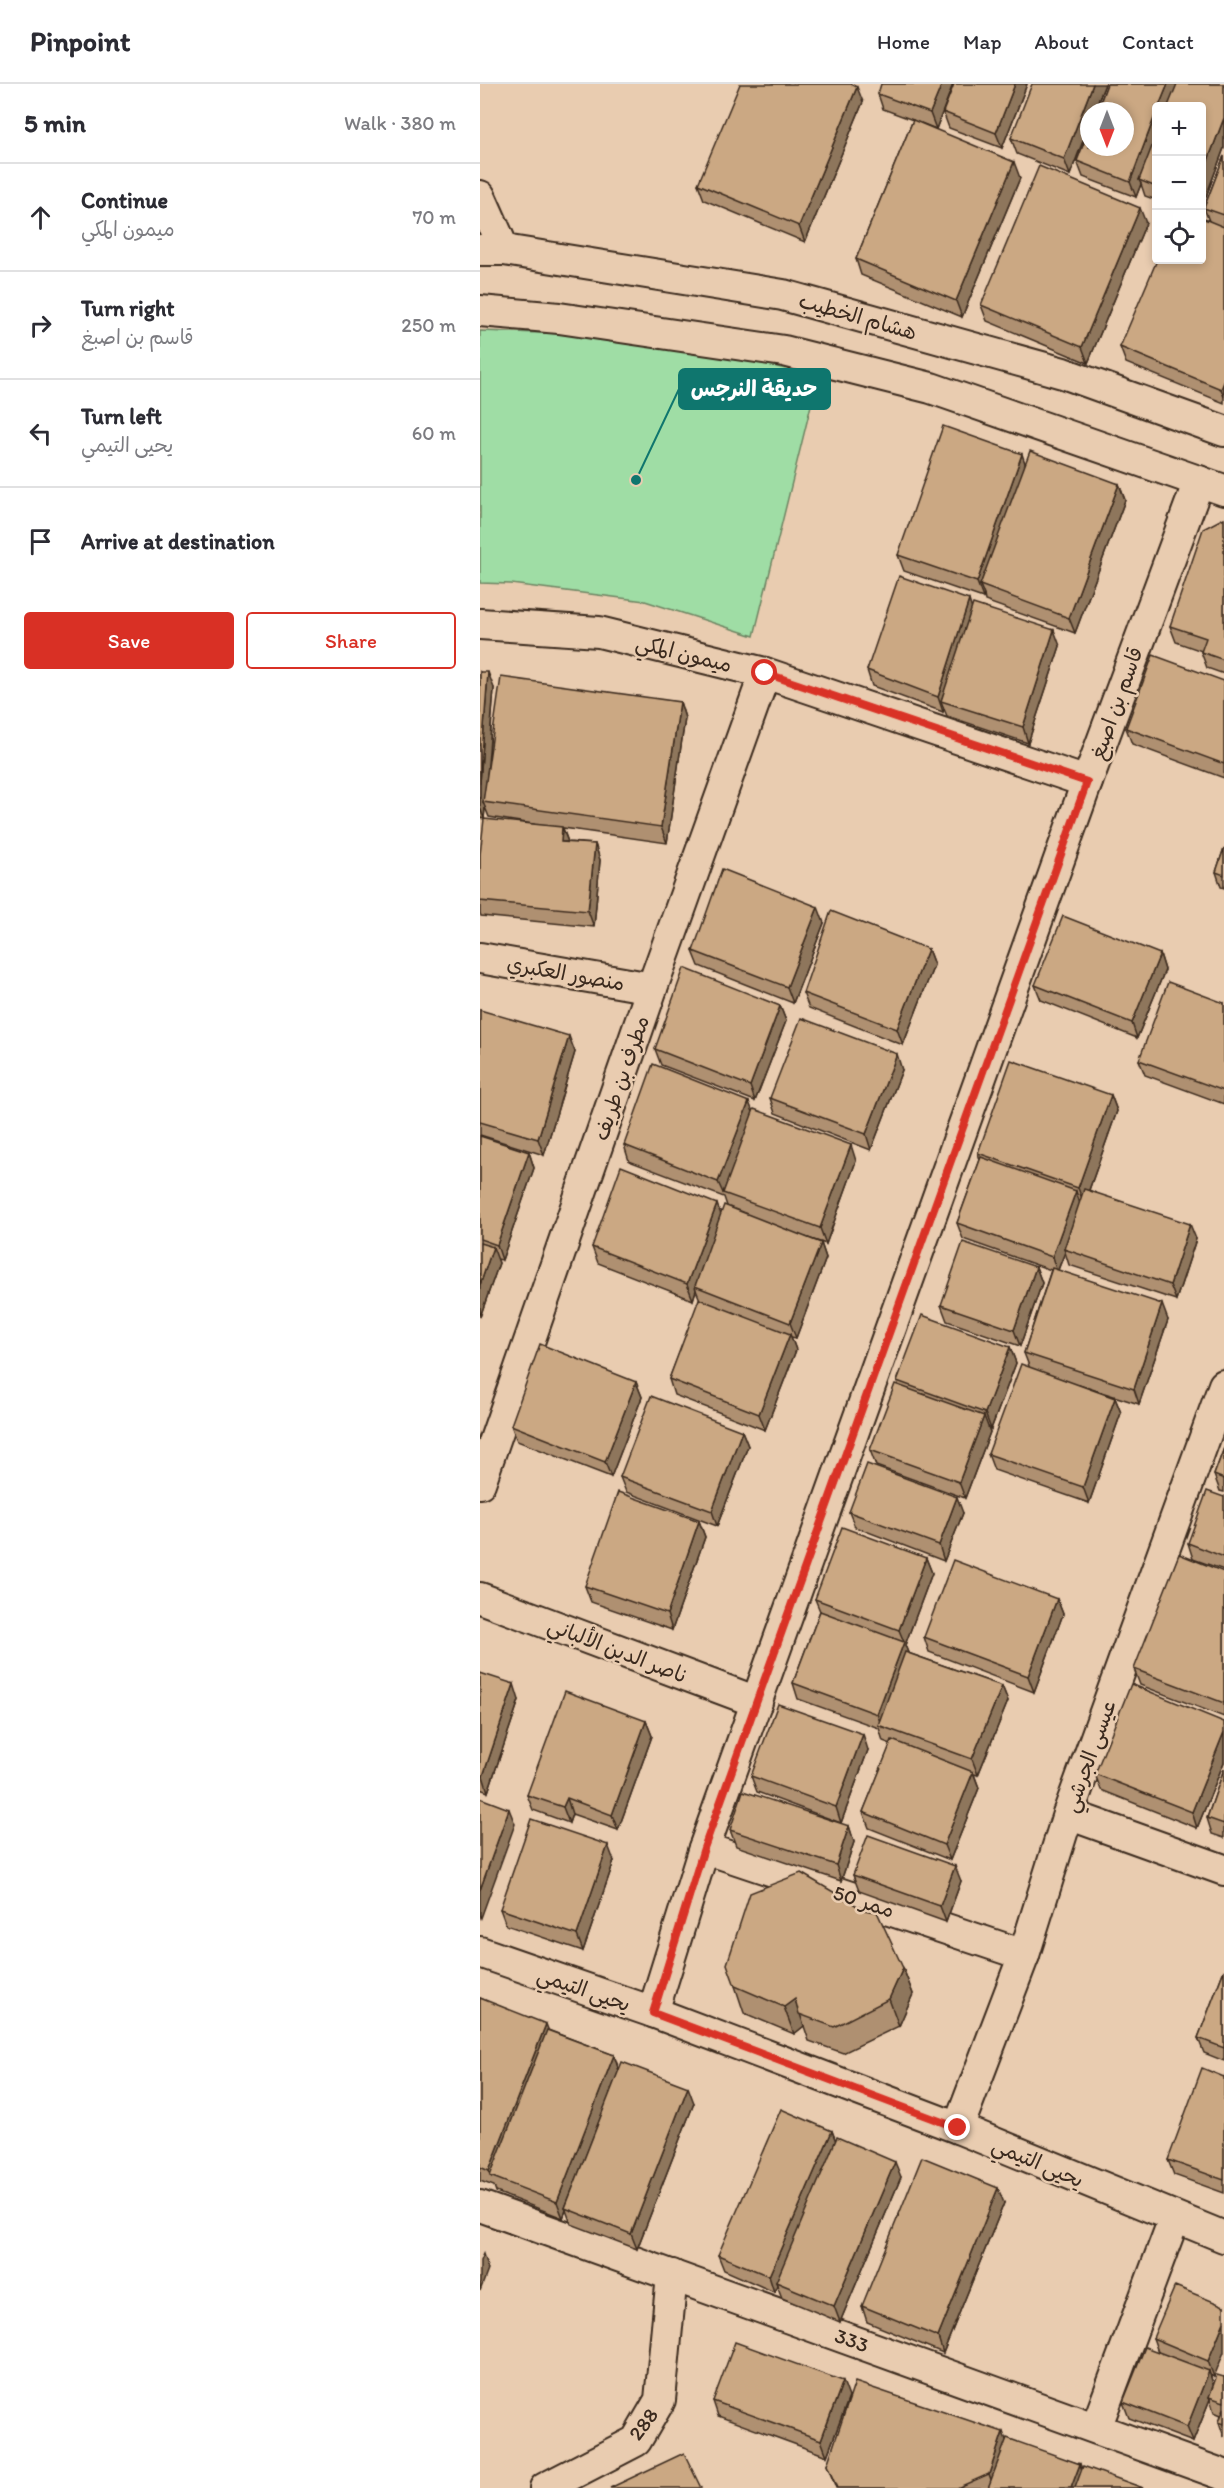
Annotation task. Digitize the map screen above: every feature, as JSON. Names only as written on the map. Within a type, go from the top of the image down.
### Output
[{"type":"street","points":[[480,196],[492,250]]},
{"type":"street","name":"هشام الخطيب","points":[[492,250],[783,295],[1063,373],[1224,431]]},
{"type":"street","points":[[480,311],[559,318],[784,351],[931,388],[1212,486]]},
{"type":"street","name":"قاسم بن اصبغ","points":[[653,2013],[704,1848],[1087,782],[1212,486]]},
{"type":"street","name":"ميمون المكي","points":[[480,624],[599,632],[765,673],[1087,782]]},
{"type":"street","name":"مطرف بن طريف","points":[[480,1483],[652,988],[765,673]]},
{"type":"street","name":"منصور العكبري","points":[[480,958],[652,988]]},
{"type":"street","name":"عيسى الجرشي","points":[[958,2128],[1024,1954],[1068,1814],[1224,1385]]},
{"type":"street","name":"ناصر الدين الألباني","points":[[480,1598],[757,1702]]},
{"type":"street","points":[[1068,1814],[1224,1870]]},
{"type":"street","name":"ممر 50","points":[[704,1848],[1024,1954]]},
{"type":"street","name":"يحيى التيمي","points":[[480,1952],[653,2013],[958,2128],[1174,2219],[1224,2237]]},
{"type":"street","name":"333","points":[[480,2206],[1224,2475]]},
{"type":"street","points":[[1096,2428],[1174,2219]]},
{"type":"street","name":"288","points":[[545,2488],[636,2441],[660,2400],[672,2275]]},
{"type":"green space","points":[[480,331],[576,334],[733,356],[818,377],[754,636],[645,601],[511,584],[480,583]]},
{"type":"building","points":[[740,84],[851,84],[857,87],[799,226],[698,184]]},
{"type":"building","points":[[881,84],[942,84],[930,113],[878,94]]},
{"type":"building","points":[[954,84],[1015,84],[996,133],[943,112]]},
{"type":"building","points":[[1032,84],[1093,84],[1086,102],[1080,102],[1080,118],[1064,159],[1011,138]]},
{"type":"building","points":[[1107,84],[1168,84],[1161,102],[1152,102],[1152,124],[1130,182],[1077,161],[1080,153],[1080,156],[1134,156],[1134,102],[1100,102]]},
{"type":"building","points":[[1177,84],[1224,84],[1224,118],[1206,165],[1206,102],[1170,102]]},
{"type":"building","points":[[913,120],[1014,162],[956,301],[856,259]]},
{"type":"building","points":[[1152,146],[1152,185],[1139,180]]},
{"type":"building","points":[[1224,156],[1224,215],[1206,209],[1206,203]]},
{"type":"building","points":[[1039,166],[1140,208],[1082,347],[981,305]]},
{"type":"building","points":[[1206,220],[1224,227],[1224,382],[1221,389],[1120,347],[1155,264],[1206,264]]},
{"type":"building","points":[[943,426],[1022,454],[977,582],[898,555]]},
{"type":"building","points":[[1030,451],[1119,484],[1069,618],[980,585]]},
{"type":"building","points":[[1224,518],[1224,660],[1201,652],[1206,638],[1170,626],[1203,529]]},
{"type":"building","points":[[899,576],[969,600],[938,697],[867,670]]},
{"type":"building","points":[[973,604],[1054,630],[1023,727],[941,701]]},
{"type":"building","points":[[1153,655],[1224,681],[1224,764],[1126,728]]},
{"type":"building","points":[[480,672],[488,672],[480,783]]},
{"type":"building","points":[[501,677],[680,702],[661,827],[483,802]]},
{"type":"building","points":[[484,819],[562,827],[561,842],[595,844],[588,911],[480,901],[480,855]]},
{"type":"building","points":[[1224,848],[1224,875],[1216,872]]},
{"type":"building","points":[[722,869],[818,907],[787,987],[693,951]]},
{"type":"building","points":[[831,911],[928,949],[897,1029],[803,993]]},
{"type":"building","points":[[1063,916],[1160,954],[1132,1023],[1035,985]]},
{"type":"building","points":[[684,968],[780,1006],[750,1086],[655,1049]]},
{"type":"building","points":[[1168,982],[1224,1003],[1224,1091],[1139,1060]]},
{"type":"building","points":[[480,1010],[569,1036],[538,1139],[480,1122]]},
{"type":"building","points":[[801,1018],[897,1054],[866,1134],[770,1098]]},
{"type":"building","points":[[1011,1060],[1111,1095],[1078,1188],[978,1153]]},
{"type":"building","points":[[653,1064],[749,1102],[718,1182],[624,1145]]},
{"type":"building","points":[[754,1109],[851,1145],[820,1228],[723,1193]]},
{"type":"building","points":[[480,1136],[529,1152],[497,1245],[480,1239]]},
{"type":"building","points":[[981,1157],[1076,1191],[1052,1257],[957,1223]]},
{"type":"building","points":[[621,1166],[717,1204],[687,1284],[592,1247]]},
{"type":"building","points":[[1084,1189],[1190,1224],[1170,1285],[1064,1249]]},
{"type":"building","points":[[724,1205],[821,1243],[790,1323],[695,1286]]},
{"type":"building","points":[[963,1242],[1036,1267],[1014,1330],[941,1305]]},
{"type":"building","points":[[480,1243],[493,1247],[480,1285]]},
{"type":"building","points":[[1052,1268],[1162,1304],[1134,1389],[1024,1353]]},
{"type":"building","points":[[699,1299],[790,1334],[759,1414],[669,1379]]},
{"type":"building","points":[[922,1315],[1010,1347],[985,1413],[897,1381]]},
{"type":"building","points":[[540,1344],[636,1382],[605,1462],[511,1425]]},
{"type":"building","points":[[1021,1364],[1115,1398],[1083,1487],[988,1454]]},
{"type":"building","points":[[895,1384],[984,1416],[959,1482],[870,1450]]},
{"type":"building","points":[[651,1396],[742,1431],[712,1511],[620,1477]]},
{"type":"building","points":[[1224,1448],[1224,1479],[1214,1475]]},
{"type":"building","points":[[867,1464],[957,1497],[939,1545],[849,1512]]},
{"type":"building","points":[[1207,1491],[1224,1497],[1224,1557],[1188,1543]]},
{"type":"building","points":[[618,1492],[699,1521],[667,1614],[585,1586]]},
{"type":"building","points":[[842,1527],[926,1558],[899,1630],[815,1599]]},
{"type":"building","points":[[1179,1554],[1224,1572],[1224,1703],[1134,1669]]},
{"type":"building","points":[[953,1560],[1057,1599],[1028,1676],[924,1637]]},
{"type":"building","points":[[820,1611],[904,1642],[877,1714],[793,1683]]},
{"type":"building","points":[[905,1652],[1002,1686],[972,1759],[878,1725]]},
{"type":"building","points":[[480,1673],[514,1684],[483,1776],[480,1776]]},
{"type":"building","points":[[1131,1684],[1224,1722],[1224,1732],[1192,1812],[1095,1774]]},
{"type":"building","points":[[565,1691],[646,1721],[612,1815],[567,1798],[563,1807],[527,1795]]},
{"type":"building","points":[[778,1704],[863,1734],[836,1807],[751,1776]]},
{"type":"building","points":[[892,1740],[973,1772],[944,1845],[863,1812]]},
{"type":"building","points":[[1224,1769],[1224,1824],[1207,1818]]},
{"type":"building","points":[[743,1791],[849,1826],[836,1865],[730,1830]]},
{"type":"building","points":[[480,1798],[509,1809],[480,1890]]},
{"type":"building","points":[[531,1819],[608,1845],[577,1935],[500,1909]]},
{"type":"building","points":[[868,1835],[955,1866],[940,1906],[853,1875]]},
{"type":"building","points":[[801,1873],[864,1910],[877,1912],[903,1968],[889,1999],[834,2027],[799,2014],[795,1999],[784,2007],[735,1986],[727,1964],[750,1893]]},
{"type":"building","points":[[1224,1970],[1224,2048],[1198,2038]]},
{"type":"building","points":[[480,1998],[546,2024],[489,2171],[480,2167]]},
{"type":"building","points":[[547,2030],[614,2055],[557,2202],[490,2176]]},
{"type":"building","points":[[622,2062],[688,2087],[631,2234],[565,2208]]},
{"type":"building","points":[[1202,2068],[1224,2077],[1224,2180],[1168,2160]]},
{"type":"building","points":[[781,2109],[832,2131],[769,2276],[718,2255]]},
{"type":"building","points":[[837,2137],[895,2162],[834,2306],[776,2282]]},
{"type":"building","points":[[922,2157],[998,2188],[938,2337],[862,2306]]},
{"type":"building","points":[[1175,2286],[1224,2306],[1224,2322],[1208,2361],[1153,2338]]},
{"type":"building","points":[[735,2342],[843,2381],[821,2440],[713,2401]]},
{"type":"building","points":[[1145,2347],[1209,2371],[1187,2427],[1123,2402]]},
{"type":"building","points":[[1217,2375],[1224,2377],[1224,2402],[1209,2397]]},
{"type":"building","points":[[855,2382],[1003,2432],[989,2474],[957,2488],[837,2488],[827,2465]]},
{"type":"building","points":[[1224,2408],[1224,2424],[1219,2422]]},
{"type":"building","points":[[1007,2438],[1080,2464],[1071,2488],[988,2488]]},
{"type":"building","points":[[684,2453],[701,2488],[610,2488]]},
{"type":"building","points":[[1083,2466],[1143,2488],[1075,2488]]},
{"type":"place","name":"حديقة النرجس","points":[[636,480]]},
{"type":"route","points":[[765,673],[1087,782],[704,1848],[653,2013],[958,2128]]}]
